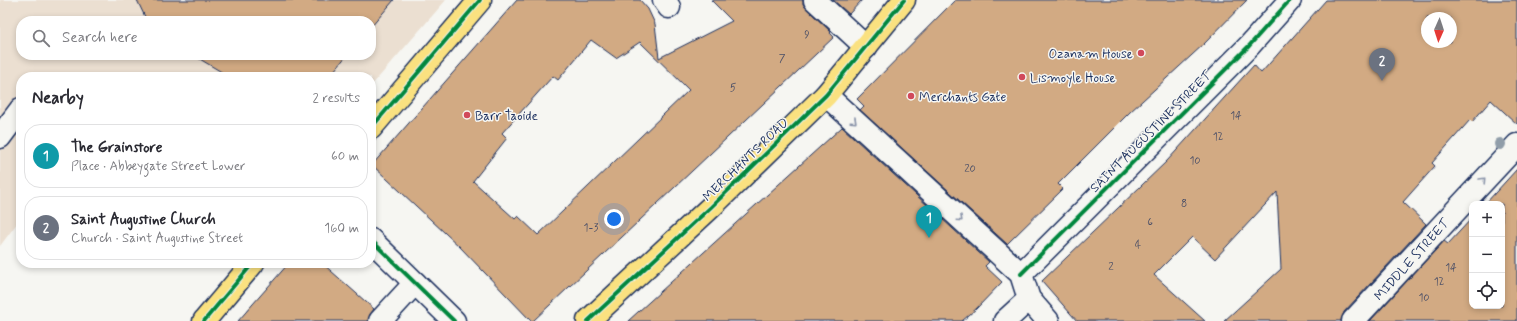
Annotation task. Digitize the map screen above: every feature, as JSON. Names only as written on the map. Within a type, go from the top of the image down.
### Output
[{"type":"main road","points":[[376,122],[480,0]]},
{"type":"main road","name":"MERCHANTS ROAD","points":[[588,321],[711,207],[826,95],[904,0]]},
{"type":"main road","points":[[204,321],[250,268]]},
{"type":"street","points":[[815,0],[866,47]]},
{"type":"street","name":"SAINT AUGUSTINE STREET","points":[[1021,274],[1249,46],[1290,0]]},
{"type":"street","points":[[826,95],[1021,274],[1029,299],[1048,321]]},
{"type":"street","points":[[0,137],[16,116]]},
{"type":"street","name":"MIDDLE STREET","points":[[1353,321],[1386,288],[1447,219],[1517,145]]},
{"type":"street","points":[[376,245],[454,321]]},
{"type":"street","points":[[380,321],[415,283]]},
{"type":"street","points":[[1004,321],[1029,299]]},
{"type":"shaded area","points":[[0,0],[446,0],[376,80],[376,72],[16,72],[16,225],[0,246]]},
{"type":"building","points":[[137,0],[394,0],[376,21],[376,16],[145,16]]},
{"type":"building","points":[[517,0],[640,0],[648,9],[655,24],[659,58],[732,21],[711,0],[803,0],[803,4],[807,9],[831,32],[830,33],[834,37],[533,321],[531,321],[460,247],[376,169],[376,160]],"holes":[[[591,40],[616,58],[640,42],[689,90],[538,235],[518,216],[515,219],[473,181],[507,138],[502,133],[553,76],[558,80]]]},
{"type":"building","points":[[833,0],[862,0],[849,14]]},
{"type":"building","points":[[955,0],[1247,0],[1204,44],[1130,112],[1058,184],[1063,189],[1007,244],[860,110],[864,106],[857,99]]},
{"type":"building","points":[[1326,0],[1517,0],[1517,124],[1491,100],[1472,122],[1470,120],[1432,163],[1435,166],[1403,202],[1426,224],[1344,312],[1341,321],[1224,321],[1281,269],[1277,192],[1215,259],[1192,237],[1154,275],[1205,321],[1077,321],[1042,281],[1167,161],[1254,65],[1261,73]]},
{"type":"building","points":[[201,60],[343,60],[333,72],[222,72]]},
{"type":"building","points":[[842,127],[989,262],[985,266],[1002,282],[976,309],[962,321],[628,321]]},
{"type":"building","points":[[1517,169],[1517,321],[1370,321],[1444,241],[1448,244],[1469,221],[1469,309],[1505,309],[1505,201],[1488,201]]},
{"type":"building","points":[[285,268],[328,268],[374,309],[368,321],[238,321]]},
{"type":"cycle path","points":[[376,122],[480,0]]},
{"type":"cycle path","points":[[588,321],[711,207],[826,95],[904,0]]},
{"type":"cycle path","points":[[1021,274],[1249,46],[1290,0]]},
{"type":"cycle path","points":[[376,245],[454,321]]},
{"type":"cycle path","points":[[204,321],[249,268]]},
{"type":"place","name":"Ozanam House","points":[[1141,53]]},
{"type":"place","name":"Lismoyle House","points":[[1022,77]]},
{"type":"place","name":"Saint Augustine Church","points":[[1382,81]]},
{"type":"place","name":"Merchants Gate","points":[[911,96]]},
{"type":"place","name":"Barr Taoide","points":[[467,115]]},
{"type":"place","name":"The Grainstore","points":[[929,238]]}]
